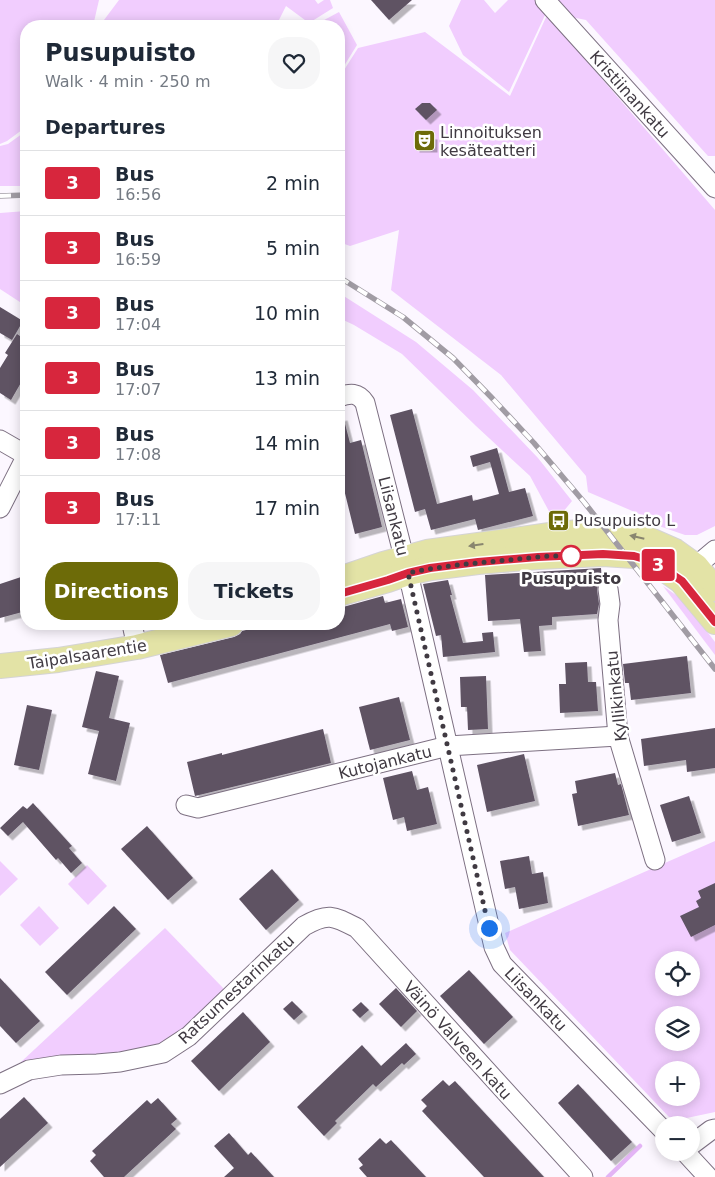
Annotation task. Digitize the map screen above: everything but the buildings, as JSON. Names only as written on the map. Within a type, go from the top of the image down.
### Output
[{"type":"main road","points":[[345,592],[388,580],[406,565],[427,552],[589,532],[627,534],[650,540],[676,551],[715,622]]},
{"type":"main road","points":[[345,578],[406,565]]},
{"type":"main road","points":[[689,574],[715,588]]},
{"type":"main road","name":"Taipalsaarentie","points":[[0,666],[58,660],[158,630]]},
{"type":"main road","name":"Taipalsaarentie","points":[[0,652],[182,630]]},
{"type":"street","name":"Kristiinankatu","points":[[545,0],[715,188]]},
{"type":"street","name":"Liisankatu","points":[[345,394],[351,393],[362,398],[365,403],[406,565],[494,948],[502,964],[655,1122]]},
{"type":"street","points":[[0,440],[20,452]]},
{"type":"street","points":[[0,508],[20,468]]},
{"type":"street","points":[[689,574],[715,550]]},
{"type":"street","name":"Kyllikinkatu","points":[[608,588],[610,604],[608,620],[618,736],[655,860]]},
{"type":"street","name":"Kutojankatu","points":[[186,805],[198,808],[448,746],[618,736]]},
{"type":"street","name":"Ratsumestarinkatu","points":[[0,1084],[29,1070],[61,1065],[120,1062],[164,1052],[189,1036],[304,926],[316,919],[325,917]]},
{"type":"street","name":"Väinö Valveen katu","points":[[325,917],[337,917],[356,928],[583,1177]]},
{"type":"street","points":[[700,1138],[715,1129]]},
{"type":"street","points":[[693,1161],[708,1177]]},
{"type":"shaded area","points":[[0,0],[99,0],[94,20],[20,20],[20,131],[0,144]]},
{"type":"shaded area","points":[[119,0],[315,0],[318,4],[324,0],[330,0],[333,8],[314,20],[305,20],[286,6],[279,20],[104,20]]},
{"type":"shaded area","points":[[461,0],[484,0],[495,13],[508,0],[535,0],[546,13],[509,92],[463,55],[449,26]]},
{"type":"shaded area","points":[[553,0],[715,0],[715,156],[708,156],[586,20],[566,16]]},
{"type":"shaded area","points":[[339,12],[343,20],[324,20]]},
{"type":"shaded area","points":[[547,15],[715,210],[715,526],[697,535],[685,535],[659,526],[644,516],[588,492],[586,476],[501,375],[391,290],[399,230],[350,246],[345,244],[345,69],[358,48],[425,32],[510,96]]},
{"type":"shaded area","points":[[345,23],[357,45],[345,64]]},
{"type":"shaded area","points":[[20,135],[20,186],[0,186],[0,146],[8,144]]},
{"type":"shaded area","points":[[20,211],[20,302],[0,289],[0,213]]},
{"type":"shaded area","points":[[345,297],[416,342],[473,390],[538,458],[572,501],[563,512],[551,515],[530,476],[402,354],[345,321]]},
{"type":"shaded area","points":[[663,586],[683,600],[715,642],[715,655]]},
{"type":"shaded area","points":[[715,841],[715,1112],[696,1116],[668,1116],[659,1106],[700,1106],[700,1061],[655,1061],[655,1102],[510,950],[505,933]]},
{"type":"shaded area","points":[[0,861],[18,879],[0,896]]},
{"type":"shaded area","points":[[87,865],[107,886],[88,905],[68,884]]},
{"type":"shaded area","points":[[39,906],[59,928],[40,946],[20,925]]},
{"type":"shaded area","points":[[165,928],[224,989],[183,1028],[155,1047],[127,1054],[21,1062]]},
{"type":"waterway","points":[[608,1177],[640,1146]]},
{"type":"railway","points":[[0,196],[20,195]]},
{"type":"railway","points":[[345,281],[403,317],[453,358],[493,399],[534,443],[584,502],[715,669]]},
{"type":"bus line","name":"3","points":[[345,592],[430,568],[538,557],[603,554],[634,556],[654,562],[682,581],[715,622]]},
{"type":"place","name":"Linnoituksen kesäteatteri","points":[[424,141]]},
{"type":"place","name":"Pusupuisto L","points":[[558,520]]},
{"type":"place","name":"Pusupuisto","points":[[571,556]]},
{"type":"route","points":[[489,928],[408,573],[430,568],[478,562],[571,556]]}]
